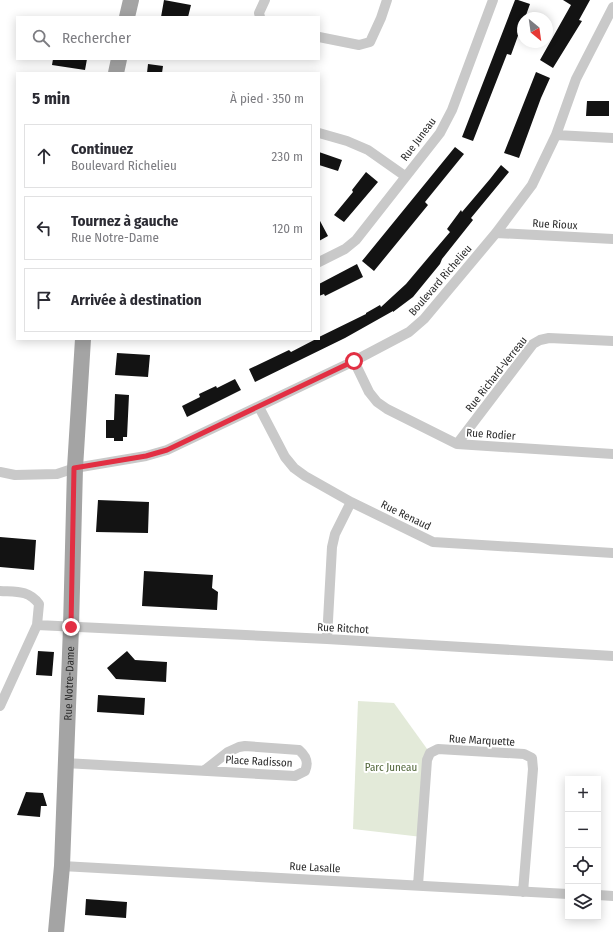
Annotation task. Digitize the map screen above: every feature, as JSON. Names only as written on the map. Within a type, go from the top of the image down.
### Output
[{"type":"main road","points":[[128,16],[131,0]]},
{"type":"main road","points":[[116,72],[119,60]]},
{"type":"main road","name":"Rue Notre-Dame","points":[[56,932],[62,866],[71,627],[74,468],[83,340]]},
{"type":"street","points":[[260,16],[259,13],[265,0]]},
{"type":"street","points":[[320,37],[359,45],[370,42],[382,18],[387,0]]},
{"type":"street","name":"Rue Juneau","points":[[320,262],[345,249],[356,240],[440,133],[452,110],[493,0]]},
{"type":"street","name":"Boulevard Richelieu","points":[[0,472],[15,474],[57,474],[74,468],[146,456],[167,450],[354,361],[409,332],[424,319],[496,233],[532,185],[556,135],[576,79],[613,7]]},
{"type":"street","points":[[320,133],[347,141],[368,150],[405,176]]},
{"type":"street","points":[[556,135],[613,138]]},
{"type":"street","name":"Rue Rioux","points":[[496,233],[613,239]]},
{"type":"street","name":"Rue Richard-Verreau","points":[[457,444],[533,344],[540,340],[549,338],[613,341]]},
{"type":"street","name":"Rue Rodier","points":[[354,361],[369,392],[376,402],[457,444],[613,454]]},
{"type":"street","name":"Rue Renaud","points":[[259,407],[285,457],[294,468],[305,476],[351,502],[433,542],[613,553]]},
{"type":"street","points":[[327,639],[334,534],[351,502]]},
{"type":"street","points":[[0,591],[25,593],[34,598],[39,604],[37,625],[0,706]]},
{"type":"street","name":"Rue Ritchot","points":[[37,625],[327,639],[613,656]]},
{"type":"street","name":"Place Radisson","points":[[65,763],[295,776],[305,771],[307,762],[303,753],[299,750],[245,746],[228,752],[205,770]]},
{"type":"street","name":"Rue Marquette","points":[[418,885],[427,760],[430,753],[438,749],[524,754],[532,758],[533,769],[523,892]]},
{"type":"street","name":"Rue Lasalle","points":[[62,866],[565,894]]},
{"type":"street","points":[[601,895],[613,896]]},
{"type":"green space","name":"Parc Juneau","points":[[358,701],[394,703],[430,753],[422,837],[353,829]]},
{"type":"building","points":[[164,0],[191,5],[188,16],[161,16]]},
{"type":"building","points":[[515,0],[530,4],[527,12],[517,12],[517,38],[511,55],[507,54],[473,141],[462,137]]},
{"type":"building","points":[[563,0],[590,0],[579,20],[582,21],[553,68],[540,60],[547,48],[553,48],[553,37],[571,5]]},
{"type":"building","points":[[53,60],[87,60],[85,70],[52,65]]},
{"type":"building","points":[[148,64],[163,66],[162,72],[147,72]]},
{"type":"building","points":[[536,72],[550,78],[519,158],[504,153]]},
{"type":"building","points":[[587,101],[609,101],[609,116],[586,116]]},
{"type":"building","points":[[455,147],[464,154],[425,202],[428,205],[374,271],[362,261]]},
{"type":"building","points":[[320,152],[342,160],[338,171],[320,165]]},
{"type":"building","points":[[501,165],[509,172],[471,218],[473,220],[413,297],[393,312],[345,338],[255,382],[249,369],[289,350],[291,352],[314,340],[320,340],[320,337],[366,314],[380,305],[381,307],[406,284],[450,232],[447,229],[461,210],[462,212]]},
{"type":"building","points":[[366,172],[378,182],[344,222],[334,215],[353,192],[352,190]]},
{"type":"building","points":[[320,221],[328,236],[320,240]]},
{"type":"building","points":[[357,264],[363,277],[325,296],[324,294],[320,296],[320,283]]},
{"type":"building","points":[[117,353],[150,355],[148,377],[115,375]]},
{"type":"building","points":[[235,379],[241,390],[187,417],[182,406],[200,397],[199,394],[216,386],[217,388]]},
{"type":"building","points":[[115,394],[129,395],[127,437],[123,437],[123,441],[114,441],[114,438],[106,438],[106,420],[114,420]]},
{"type":"building","points":[[98,500],[149,502],[148,533],[96,532]]},
{"type":"building","points":[[0,537],[36,540],[34,570],[0,567]]},
{"type":"building","points":[[144,571],[213,575],[212,588],[218,592],[217,610],[142,606]]},
{"type":"building","points":[[38,651],[54,652],[52,676],[36,675]]},
{"type":"building","points":[[127,651],[135,660],[167,662],[166,682],[116,679],[107,668]]},
{"type":"building","points":[[98,695],[145,698],[144,715],[97,712]]},
{"type":"building","points":[[26,792],[43,793],[47,806],[41,806],[40,817],[17,815]]},
{"type":"building","points":[[86,899],[127,902],[126,918],[85,915]]},
{"type":"route","points":[[71,627],[74,468],[146,456],[167,450],[354,361]]}]
